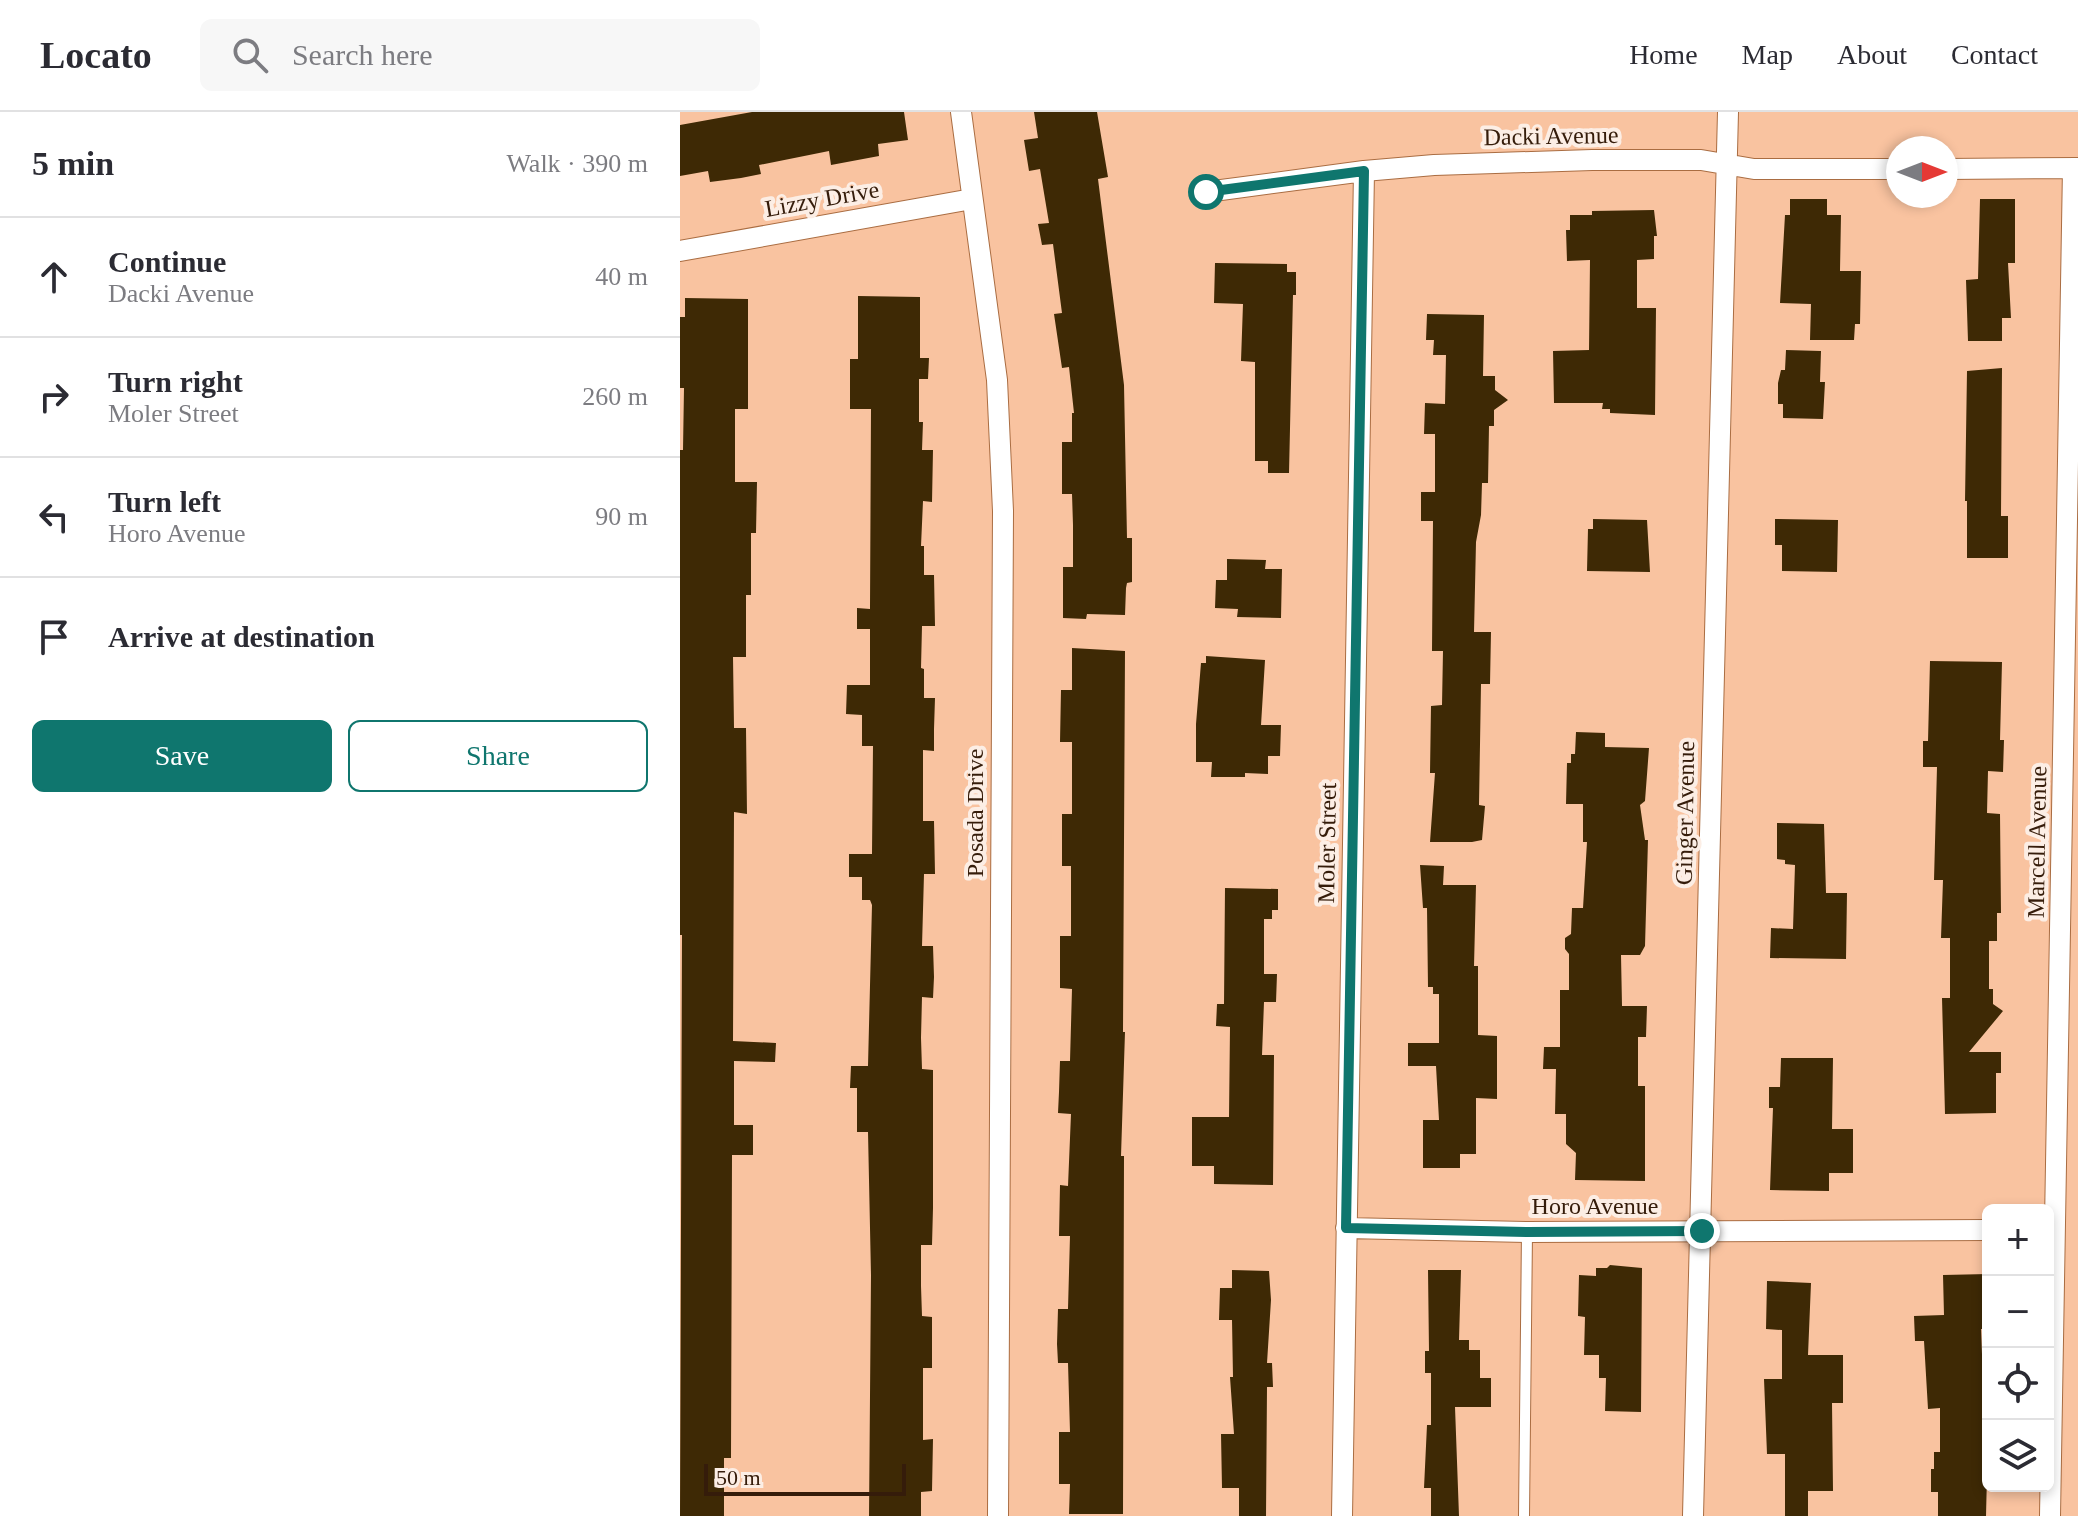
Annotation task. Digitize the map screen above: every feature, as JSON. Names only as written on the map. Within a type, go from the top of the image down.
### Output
[{"type":"street","name":"Posada Drive","points":[[961,112],[997,380],[1003,511],[998,1516]]},
{"type":"street","name":"Ginger Avenue","points":[[1693,1516],[1728,112]]},
{"type":"street","name":"Dacki Avenue","points":[[1206,192],[1434,165],[1701,160],[1754,169],[1886,169]]},
{"type":"street","points":[[1958,169],[2076,168]]},
{"type":"street","name":"Marcell Avenue","points":[[2053,1204],[2076,168]]},
{"type":"street","name":"Moler Street","points":[[1342,1516],[1364,171]]},
{"type":"street","name":"Lizzy Drive","points":[[680,251],[972,199]]},
{"type":"street","name":"Horo Avenue","points":[[1346,1228],[1527,1232],[1982,1230]]},
{"type":"street","points":[[2054,1230],[2078,1230]]},
{"type":"street","name":"Marcell Avenue","points":[[2050,1516],[2052,1276]]},
{"type":"lane","points":[[1524,1516],[1527,1232]]},
{"type":"building","points":[[752,112],[904,112],[908,140],[878,144],[879,156],[831,165],[829,151],[759,165],[761,174],[741,178],[710,182],[708,171],[680,176],[680,125]]},
{"type":"building","points":[[1034,112],[1097,112],[1108,177],[1098,179],[1124,385],[1127,538],[1132,538],[1132,582],[1127,583],[1125,615],[1087,614],[1086,619],[1063,618],[1063,567],[1073,567],[1073,525],[1072,494],[1062,494],[1062,442],[1072,442],[1074,413],[1069,367],[1062,368],[1054,314],[1062,313],[1053,244],[1042,245],[1038,224],[1049,223],[1040,169],[1029,171],[1024,140],[1038,138]]},
{"type":"building","points":[[1790,199],[1827,199],[1827,215],[1841,215],[1840,271],[1861,271],[1860,324],[1855,324],[1854,340],[1810,340],[1811,304],[1780,303],[1785,215],[1790,215]]},
{"type":"building","points":[[1980,199],[2015,199],[2015,263],[2008,263],[2011,318],[2002,318],[2002,341],[1968,341],[1966,280],[1978,279]]},
{"type":"building","points":[[1654,210],[1657,236],[1654,236],[1654,259],[1637,260],[1637,308],[1656,308],[1655,415],[1610,413],[1610,409],[1602,409],[1603,403],[1554,403],[1553,351],[1589,350],[1590,260],[1567,261],[1566,230],[1570,230],[1570,215],[1592,215],[1592,211]]},
{"type":"building","points":[[1215,263],[1287,264],[1287,272],[1296,272],[1289,473],[1268,473],[1268,461],[1255,461],[1255,362],[1241,361],[1243,304],[1214,303]]},
{"type":"building","points":[[858,296],[920,297],[920,358],[929,358],[928,379],[919,379],[919,422],[923,422],[922,450],[933,450],[932,502],[923,501],[921,546],[924,546],[924,575],[934,575],[935,626],[922,626],[921,668],[924,669],[924,698],[935,698],[934,751],[923,750],[923,821],[934,821],[935,874],[924,874],[922,946],[933,946],[934,977],[933,998],[922,997],[921,1038],[922,1069],[933,1070],[933,1208],[932,1245],[921,1245],[921,1286],[922,1316],[932,1317],[932,1368],[923,1368],[923,1440],[933,1439],[932,1491],[921,1492],[921,1516],[869,1516],[871,1275],[868,1132],[857,1132],[857,1088],[850,1088],[851,1066],[868,1066],[872,905],[870,900],[862,900],[862,877],[849,877],[849,854],[872,854],[873,746],[862,746],[862,715],[846,714],[847,685],[870,685],[870,629],[857,629],[857,608],[870,609],[871,409],[850,409],[850,359],[858,359]]},
{"type":"building","points":[[685,298],[748,299],[748,409],[735,409],[735,482],[757,482],[756,533],[751,533],[751,595],[746,595],[746,657],[733,657],[734,728],[746,728],[747,814],[734,812],[733,1041],[776,1043],[775,1062],[734,1061],[734,1125],[753,1125],[753,1155],[732,1155],[731,1458],[724,1458],[724,1516],[680,1516],[680,450],[683,450],[684,388],[680,388],[680,317],[685,317]]},
{"type":"building","points":[[1427,314],[1484,315],[1483,376],[1495,376],[1495,390],[1508,400],[1494,410],[1494,426],[1489,426],[1488,483],[1482,483],[1476,542],[1474,632],[1491,632],[1490,684],[1481,684],[1479,805],[1485,806],[1482,840],[1472,842],[1430,842],[1435,773],[1430,773],[1431,706],[1442,705],[1443,651],[1432,651],[1433,521],[1421,521],[1421,492],[1435,492],[1435,434],[1424,434],[1425,403],[1445,404],[1446,355],[1433,355],[1434,340],[1426,340]]},
{"type":"building","points":[[1786,350],[1821,351],[1820,382],[1825,382],[1823,419],[1783,418],[1783,404],[1778,404],[1778,383],[1781,370],[1785,370]]},
{"type":"building","points":[[2002,368],[2001,516],[2008,516],[2008,558],[1967,558],[1967,371]]},
{"type":"building","points":[[1593,519],[1647,520],[1650,572],[1587,571],[1588,529],[1593,529]]},
{"type":"building","points":[[1775,519],[1838,520],[1837,572],[1782,571],[1782,545],[1775,545]]},
{"type":"building","points":[[1227,559],[1266,560],[1265,569],[1282,569],[1281,618],[1237,617],[1238,609],[1215,608],[1216,580],[1227,580]]},
{"type":"building","points":[[1072,648],[1125,651],[1125,1032],[1121,1156],[1124,1156],[1123,1514],[1069,1514],[1070,1484],[1059,1484],[1059,1432],[1070,1432],[1068,1363],[1058,1363],[1057,1344],[1058,1309],[1068,1309],[1070,1236],[1059,1236],[1060,1185],[1068,1186],[1071,1114],[1058,1113],[1060,1061],[1070,1061],[1072,989],[1060,988],[1060,936],[1071,936],[1071,866],[1062,866],[1062,814],[1072,814],[1072,742],[1060,742],[1061,690],[1072,690]]},
{"type":"building","points":[[1206,656],[1265,660],[1261,725],[1281,725],[1280,756],[1268,756],[1268,774],[1211,777],[1212,762],[1196,762],[1201,663],[1206,663]]},
{"type":"building","points":[[1930,661],[2002,662],[2000,740],[2004,740],[2003,772],[1988,771],[1987,813],[2000,814],[2001,913],[1997,913],[1997,941],[1989,941],[1989,989],[1993,989],[1993,1004],[2003,1011],[1969,1052],[2001,1052],[2001,1073],[1996,1073],[1996,1113],[1945,1114],[1942,998],[1950,998],[1950,938],[1941,938],[1943,880],[1934,880],[1937,767],[1923,767],[1923,741],[1928,741]]},
{"type":"building","points":[[1576,732],[1605,733],[1605,747],[1649,748],[1645,801],[1640,805],[1645,840],[1648,840],[1645,946],[1640,955],[1621,955],[1622,1006],[1647,1006],[1646,1037],[1638,1037],[1638,1086],[1645,1086],[1645,1181],[1575,1180],[1576,1153],[1566,1144],[1566,1114],[1555,1114],[1556,1069],[1543,1069],[1544,1047],[1560,1047],[1560,990],[1569,990],[1569,954],[1565,949],[1565,938],[1571,934],[1572,908],[1583,908],[1587,842],[1583,842],[1583,804],[1566,804],[1567,763],[1571,763],[1571,754],[1575,754]]},
{"type":"building","points":[[1777,823],[1824,824],[1826,893],[1847,893],[1846,959],[1770,958],[1771,928],[1793,929],[1795,865],[1777,859]]},
{"type":"building","points":[[1420,865],[1444,866],[1443,885],[1476,885],[1474,966],[1478,966],[1478,1035],[1497,1036],[1497,1099],[1476,1098],[1476,1154],[1460,1154],[1460,1168],[1423,1168],[1423,1120],[1439,1120],[1436,1066],[1408,1066],[1408,1043],[1439,1043],[1439,994],[1433,994],[1433,987],[1428,987],[1427,908],[1423,908]]},
{"type":"building","points":[[1225,888],[1278,889],[1278,910],[1272,910],[1272,919],[1264,919],[1264,974],[1277,974],[1276,1002],[1264,1002],[1262,1055],[1274,1055],[1273,1185],[1214,1184],[1214,1166],[1192,1166],[1192,1117],[1229,1117],[1230,1027],[1216,1026],[1217,1004],[1224,1004]]},
{"type":"building","points":[[1781,1058],[1833,1058],[1832,1129],[1853,1129],[1853,1173],[1829,1173],[1829,1191],[1770,1190],[1773,1108],[1769,1108],[1769,1087],[1780,1087]]},
{"type":"building","points":[[1610,1265],[1642,1268],[1641,1412],[1605,1411],[1606,1378],[1599,1378],[1599,1355],[1584,1355],[1585,1317],[1578,1316],[1579,1275],[1596,1276],[1596,1268]]},
{"type":"building","points":[[1232,1270],[1269,1271],[1271,1300],[1267,1363],[1272,1363],[1273,1387],[1267,1387],[1266,1516],[1239,1516],[1239,1488],[1222,1488],[1221,1434],[1234,1434],[1230,1377],[1233,1377],[1232,1320],[1219,1320],[1220,1288],[1232,1288]]},
{"type":"building","points":[[1428,1270],[1461,1270],[1459,1340],[1469,1340],[1469,1350],[1480,1350],[1480,1378],[1491,1378],[1491,1407],[1455,1407],[1459,1516],[1431,1516],[1431,1488],[1424,1488],[1427,1425],[1431,1425],[1431,1373],[1425,1373],[1425,1351],[1429,1351]]},
{"type":"building","points":[[1982,1274],[1982,1492],[1987,1492],[1986,1516],[1938,1516],[1938,1492],[1931,1492],[1934,1452],[1940,1452],[1940,1408],[1928,1409],[1924,1341],[1915,1341],[1914,1316],[1944,1315],[1943,1275]]},
{"type":"building","points":[[1767,1281],[1811,1283],[1808,1355],[1843,1355],[1843,1403],[1832,1403],[1833,1491],[1808,1491],[1808,1516],[1785,1516],[1785,1454],[1767,1454],[1764,1379],[1782,1379],[1782,1330],[1766,1329]]},
{"type":"route","points":[[1206,192],[1364,171],[1346,1228],[1527,1232],[1702,1231]]}]
